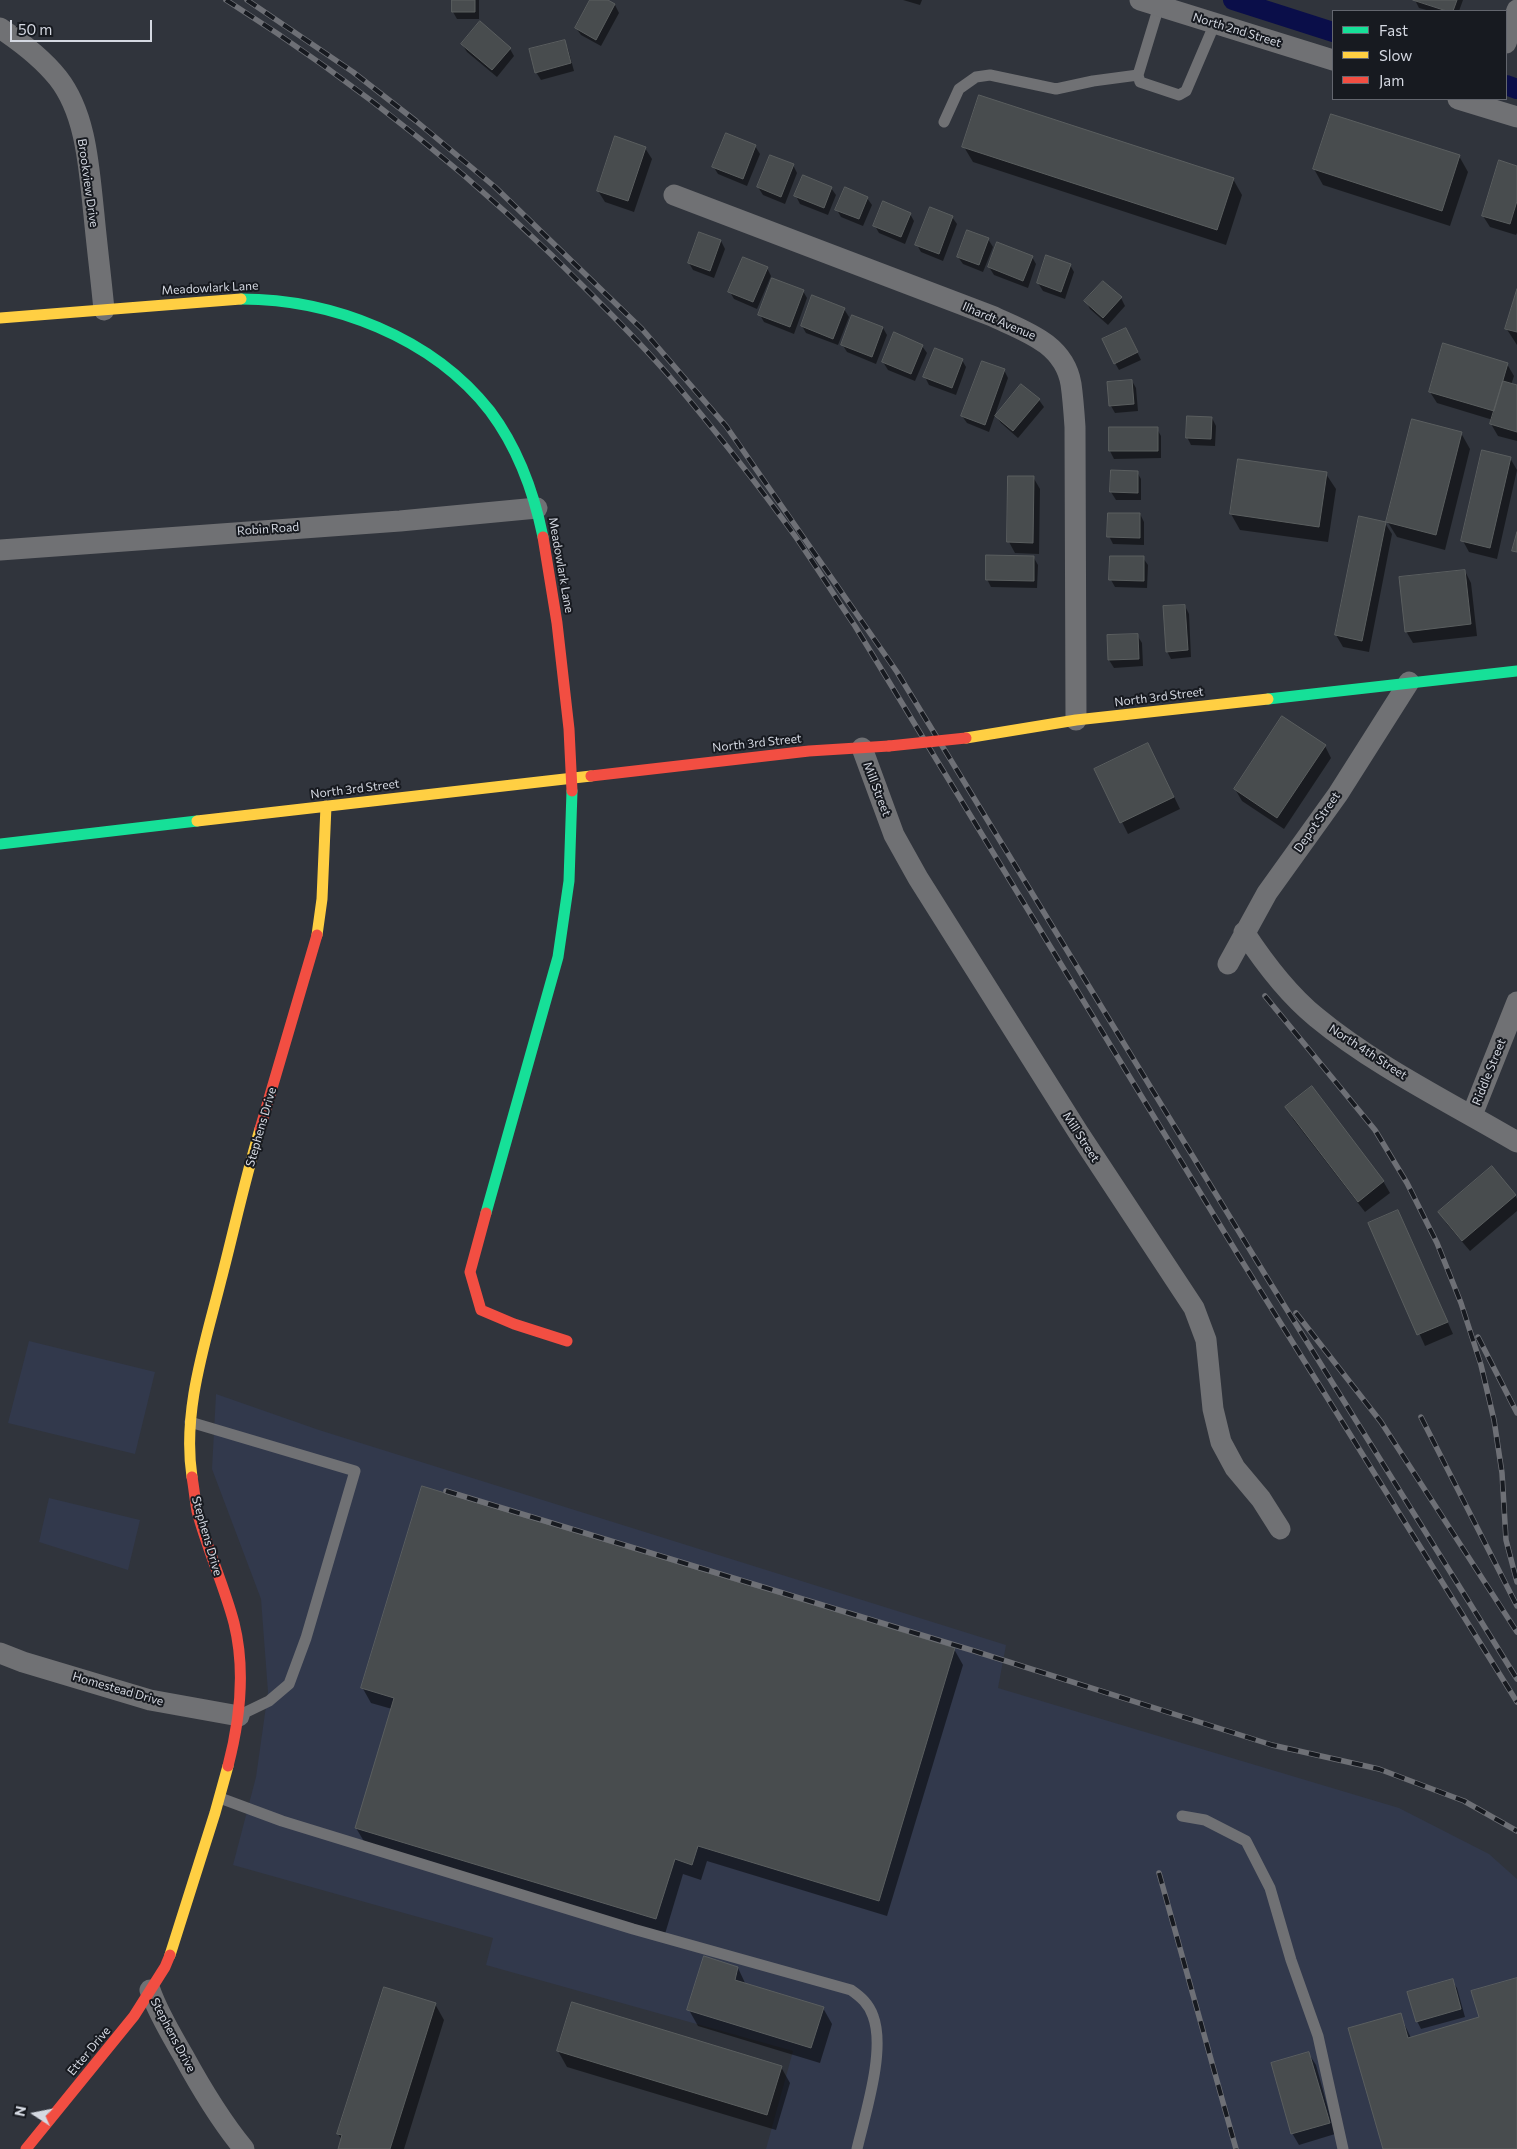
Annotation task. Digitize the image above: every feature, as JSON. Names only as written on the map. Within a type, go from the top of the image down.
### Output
[{"type":"street","name":"North 2nd Street","points":[[1150,3],[1332,60]]},
{"type":"street","points":[[1507,40],[1517,10]]},
{"type":"street","name":"Brookview Drive","points":[[0,28],[19,41],[47,66],[59,79],[76,110],[88,164],[104,310]]},
{"type":"street","points":[[1465,100],[1485,103],[1517,117]]},
{"type":"street","name":"Ilhardt Avenue","points":[[674,195],[992,316],[1039,338],[1051,346],[1061,357],[1071,382],[1075,426],[1076,720]]},
{"type":"street","name":"Meadowlark Lane","points":[[0,318],[215,300],[268,299],[321,308],[398,337],[441,365],[477,396],[492,414],[515,452],[537,508],[548,554],[555,599],[572,777],[569,864],[560,947],[470,1272],[482,1310],[514,1324],[566,1341]]},
{"type":"street","name":"Robin Road","points":[[0,550],[400,521],[537,508]]},
{"type":"street","name":"North 3rd Street","points":[[0,844],[810,750],[889,746],[966,738],[1076,720],[1517,670]]},
{"type":"street","name":"Depot Street","points":[[1228,964],[1267,893],[1338,794],[1410,682]]},
{"type":"street","name":"Mill Street","points":[[862,748],[894,836],[918,878],[1078,1132],[1194,1308],[1206,1340],[1213,1409],[1221,1442],[1235,1468],[1261,1499],[1280,1529]]},
{"type":"street","name":"Stephens Drive","points":[[244,2149],[229,2131],[203,2091],[157,2009],[150,1990],[165,1967],[176,1940],[220,1798],[239,1716],[241,1685],[239,1654],[234,1624],[197,1510],[188,1456],[190,1422],[198,1374],[254,1148],[316,940],[322,900],[326,806]]},
{"type":"street","name":"North 4th Street","points":[[1244,932],[1278,977],[1315,1016],[1372,1057],[1517,1142]]},
{"type":"street","name":"Riddle Street","points":[[1472,1115],[1517,1002]]},
{"type":"street","name":"Homestead Drive","points":[[0,1653],[23,1662],[150,1700],[239,1716]]},
{"type":"street","name":"Etter Drive","points":[[26,2149],[115,2041],[134,2016],[150,1990]]},
{"type":"lane","points":[[1150,3],[1138,75],[1140,82],[1158,89],[1179,95],[1186,91],[1215,23]]},
{"type":"lane","points":[[944,122],[959,89],[976,77],[990,75],[1056,89],[1093,81],[1138,75]]},
{"type":"lane","points":[[190,1422],[355,1471],[306,1638],[289,1684],[269,1701],[239,1716]]},
{"type":"lane","points":[[220,1798],[291,1824],[614,1924],[851,1990],[863,1998],[873,2015],[877,2031],[874,2074],[857,2149]]},
{"type":"lane","points":[[1182,1816],[1205,1820],[1246,1841],[1270,1888],[1291,1960],[1318,2036],[1343,2149]]},
{"type":"shaded area","points":[[29,1341],[155,1372],[135,1454],[8,1423]]},
{"type":"shaded area","points":[[216,1394],[319,1430],[1006,1645],[998,1688],[1399,1808],[1489,1854],[1517,1879],[1517,2149],[766,2149],[793,2051],[486,1965],[493,1938],[233,1865],[256,1777],[268,1692],[261,1599],[212,1469]]},
{"type":"shaded area","points":[[49,1498],[140,1520],[128,1570],[39,1542]]},
{"type":"building","points":[[452,0],[475,0],[475,12],[452,12]]},
{"type":"building","points":[[590,0],[608,0],[615,4],[596,40],[575,28]]},
{"type":"building","points":[[1413,0],[1457,0],[1453,10],[1444,10]]},
{"type":"building","points":[[480,21],[511,48],[492,70],[461,44]]},
{"type":"building","points":[[565,40],[571,63],[535,73],[529,49]]},
{"type":"building","points":[[979,95],[1234,178],[1217,230],[962,147]]},
{"type":"building","points":[[1331,114],[1460,155],[1442,211],[1313,169]]},
{"type":"building","points":[[726,133],[756,145],[743,179],[712,167]]},
{"type":"building","points":[[615,136],[646,147],[628,201],[597,191]]},
{"type":"building","points":[[770,155],[794,164],[781,197],[757,187]]},
{"type":"building","points":[[1499,160],[1517,166],[1517,201],[1510,224],[1482,216]]},
{"type":"building","points":[[803,175],[832,187],[824,208],[794,196]]},
{"type":"building","points":[[845,187],[868,197],[859,219],[835,210]]},
{"type":"building","points":[[883,201],[911,213],[901,237],[873,226]]},
{"type":"building","points":[[930,207],[953,216],[939,254],[915,245]]},
{"type":"building","points":[[967,230],[989,238],[979,265],[957,257]]},
{"type":"building","points":[[699,232],[721,240],[710,271],[688,263]]},
{"type":"building","points":[[997,242],[1033,256],[1023,281],[988,267]]},
{"type":"building","points":[[1046,255],[1071,264],[1061,292],[1037,283]]},
{"type":"building","points":[[743,257],[768,267],[753,302],[728,292]]},
{"type":"building","points":[[772,278],[804,290],[790,327],[758,315]]},
{"type":"building","points":[[1103,281],[1122,297],[1103,318],[1084,301]]},
{"type":"building","points":[[1517,289],[1517,332],[1505,329]]},
{"type":"building","points":[[812,295],[845,308],[833,339],[801,326]]},
{"type":"building","points":[[852,315],[883,327],[872,357],[841,345]]},
{"type":"building","points":[[1126,328],[1138,352],[1114,364],[1102,339]]},
{"type":"building","points":[[894,332],[923,345],[911,374],[882,362]]},
{"type":"building","points":[[1443,343],[1508,363],[1494,411],[1429,392]]},
{"type":"building","points":[[935,348],[963,359],[952,388],[923,377]]},
{"type":"building","points":[[982,361],[1005,369],[985,425],[961,416]]},
{"type":"building","points":[[1132,380],[1134,404],[1109,406],[1107,382]]},
{"type":"building","points":[[1503,381],[1517,385],[1517,432],[1490,424]]},
{"type":"building","points":[[1021,384],[1040,399],[1013,431],[995,416]]},
{"type":"building","points":[[1187,416],[1212,417],[1211,439],[1186,438]]},
{"type":"building","points":[[1412,419],[1462,432],[1436,535],[1386,522]]},
{"type":"building","points":[[1109,427],[1158,427],[1158,451],[1109,451]]},
{"type":"building","points":[[1482,450],[1511,457],[1490,548],[1461,541]]},
{"type":"building","points":[[1238,459],[1327,472],[1319,527],[1230,514]]},
{"type":"building","points":[[1111,470],[1138,471],[1138,493],[1110,492]]},
{"type":"building","points":[[1008,476],[1034,476],[1033,543],[1007,542]]},
{"type":"building","points":[[1108,513],[1140,513],[1140,538],[1107,537]]},
{"type":"building","points":[[1359,516],[1386,522],[1362,641],[1335,635]]},
{"type":"building","points":[[1517,532],[1517,552],[1512,551]]},
{"type":"building","points":[[986,555],[1034,556],[1034,581],[986,580]]},
{"type":"building","points":[[1110,556],[1144,556],[1144,581],[1109,580]]},
{"type":"building","points":[[1465,570],[1471,624],[1405,632],[1399,577]]},
{"type":"building","points":[[1185,605],[1188,650],[1166,652],[1163,606]]},
{"type":"building","points":[[1138,634],[1139,659],[1108,660],[1107,635]]},
{"type":"building","points":[[1282,716],[1326,745],[1277,818],[1234,789]]},
{"type":"building","points":[[1148,743],[1174,797],[1120,823],[1094,769]]},
{"type":"building","points":[[1312,1086],[1384,1181],[1358,1202],[1285,1107]]},
{"type":"building","points":[[1492,1166],[1516,1195],[1462,1241],[1438,1212]]},
{"type":"building","points":[[1398,1210],[1448,1322],[1417,1335],[1368,1223]]},
{"type":"building","points":[[422,1486],[955,1648],[879,1901],[698,1846],[692,1865],[675,1859],[656,1919],[355,1828],[394,1698],[361,1688]]},
{"type":"building","points":[[704,1956],[738,1967],[735,1980],[824,2007],[811,2048],[687,2010]]},
{"type":"building","points":[[1517,1978],[1517,2149],[1383,2149],[1348,2028],[1401,2013],[1408,2038],[1479,2017],[1471,1991]]},
{"type":"building","points":[[1453,1979],[1461,2009],[1416,2022],[1407,1992]]},
{"type":"building","points":[[384,1987],[436,2003],[390,2149],[338,2149],[342,2135],[337,2134]]},
{"type":"building","points":[[572,2002],[782,2066],[767,2115],[557,2051]]},
{"type":"building","points":[[1309,2052],[1330,2123],[1291,2134],[1271,2063]]},
{"type":"waterway","points":[[1233,0],[1332,32]]},
{"type":"waterway","points":[[1507,85],[1517,89]]},
{"type":"railway","points":[[226,0],[324,66],[371,101],[418,137],[508,214],[551,254],[652,356],[703,416],[765,496],[803,547],[855,626],[1240,1258],[1517,1702]]},
{"type":"railway","points":[[247,0],[353,72],[416,121],[495,187],[642,329],[726,426],[897,672],[1269,1281],[1517,1679]]},
{"type":"railway","points":[[1265,996],[1375,1130],[1407,1183],[1437,1243],[1461,1303],[1481,1365],[1494,1420],[1502,1473],[1506,1540],[1517,1582]]},
{"type":"railway","points":[[1296,1313],[1381,1422],[1517,1632]]},
{"type":"railway","points":[[1478,1337],[1517,1413]]},
{"type":"railway","points":[[1421,1417],[1517,1606]]},
{"type":"railway","points":[[446,1491],[971,1650],[1272,1745],[1379,1769],[1464,1801],[1517,1831]]},
{"type":"railway","points":[[1159,1873],[1236,2149]]},
{"type":"traffic: fast","points":[[241,299],[310,306],[344,315],[378,327],[410,343],[439,362],[466,385],[500,425],[523,471],[535,504],[543,537]]},
{"type":"traffic: fast","points":[[1268,699],[1517,671]]},
{"type":"traffic: fast","points":[[486,1213],[558,957],[569,881],[572,791]]},
{"type":"traffic: fast","points":[[0,844],[197,821]]},
{"type":"traffic: slow","points":[[0,318],[241,299]]},
{"type":"traffic: slow","points":[[966,738],[1076,720],[1268,699]]},
{"type":"traffic: slow","points":[[197,821],[591,776]]},
{"type":"traffic: slow","points":[[317,935],[322,899],[326,806]]},
{"type":"traffic: slow","points":[[192,1477],[190,1427],[197,1378],[244,1186],[260,1129]]},
{"type":"traffic: slow","points":[[170,1955],[228,1766]]},
{"type":"traffic: jam","points":[[543,537],[557,623],[569,729],[572,791]]},
{"type":"traffic: jam","points":[[889,746],[966,738]]},
{"type":"traffic: jam","points":[[591,776],[809,751],[889,746]]},
{"type":"traffic: jam","points":[[260,1129],[317,935]]},
{"type":"traffic: jam","points":[[486,1213],[470,1272],[481,1310],[514,1324],[567,1341]]},
{"type":"traffic: jam","points":[[192,1477],[197,1511],[230,1609],[238,1641],[241,1677],[240,1695],[236,1731],[228,1766]]},
{"type":"traffic: jam","points":[[26,2149],[134,2016],[165,1967],[170,1955]]}]
